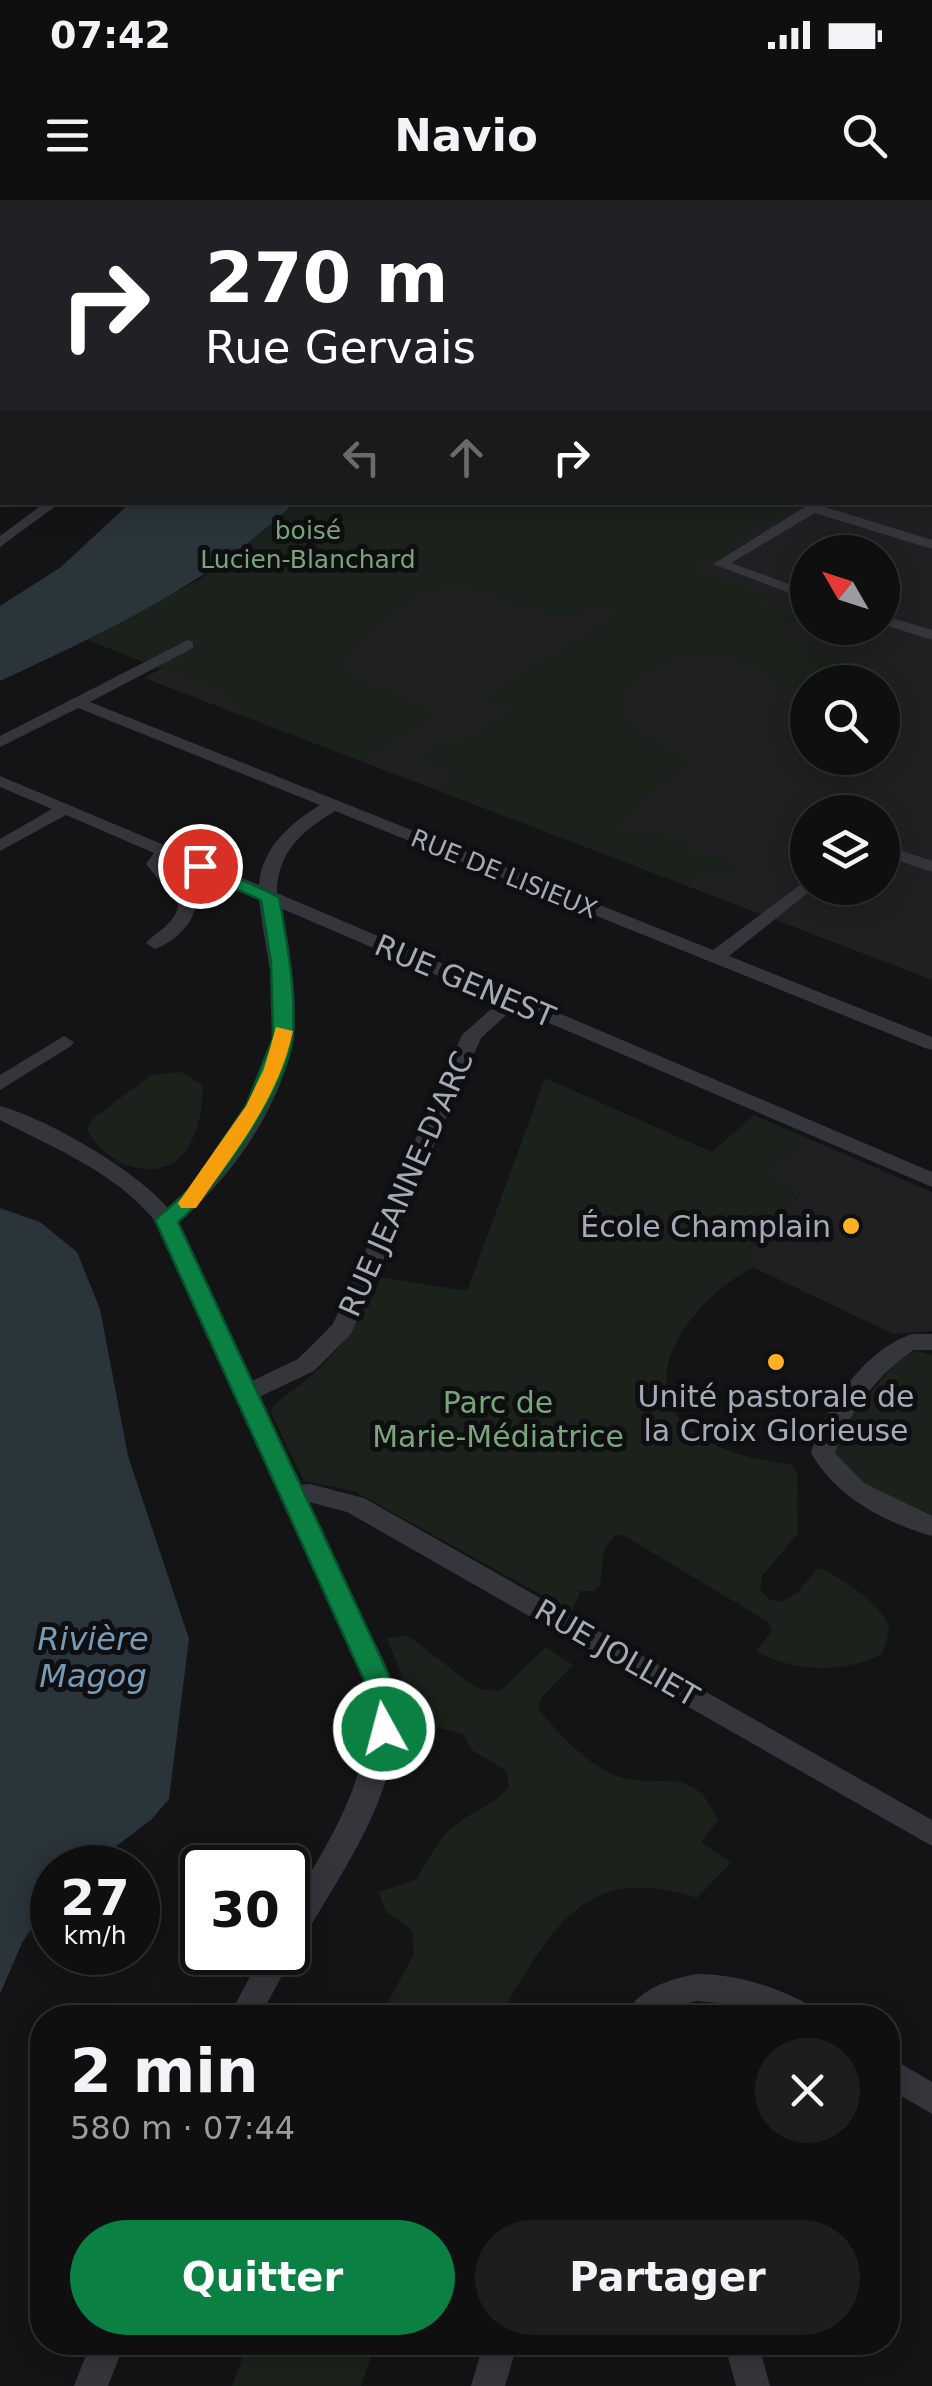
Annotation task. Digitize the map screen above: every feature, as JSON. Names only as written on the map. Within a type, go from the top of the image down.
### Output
[{"type":"street","points":[[0,543],[50,505]]},
{"type":"street","points":[[790,589],[720,564],[819,505],[932,545]]},
{"type":"street","points":[[900,624],[932,634]]},
{"type":"street","points":[[0,742],[188,645]]},
{"type":"street","name":"RUE DE LISIEUX","points":[[77,702],[932,1044]]},
{"type":"street","name":"RUE GENEST","points":[[0,781],[932,1180]]},
{"type":"street","points":[[166,1220],[197,1195],[256,1106],[274,1069],[283,1038],[283,999],[269,870],[282,846],[332,805]]},
{"type":"street","points":[[0,846],[64,810]]},
{"type":"street","points":[[156,943],[171,933],[188,911],[187,903],[155,864],[165,851]]},
{"type":"street","points":[[900,855],[932,867]]},
{"type":"street","points":[[715,958],[790,898]]},
{"type":"street","name":"RUE JEANNE-D'ARC","points":[[247,1393],[306,1366],[342,1328],[472,1034],[511,1001]]},
{"type":"street","points":[[0,1084],[64,1042]]},
{"type":"street","points":[[0,1112],[128,1181],[154,1203],[166,1220],[378,1680],[385,1710],[380,1750],[363,1800],[310,1897]]},
{"type":"street","points":[[932,1342],[918,1340],[896,1350],[830,1430],[823,1453],[829,1467],[846,1483],[932,1526]]},
{"type":"street","name":"RUE JOLLIET","points":[[294,1496],[310,1492],[355,1506],[932,1834]]},
{"type":"street","points":[[251,2005],[267,1975]]},
{"type":"street","points":[[653,2005],[675,1994],[728,1988],[749,1990],[778,2005]]},
{"type":"street","points":[[900,2079],[932,2099]]},
{"type":"street","points":[[91,2386],[103,2355]]},
{"type":"street","points":[[488,2386],[497,2355]]},
{"type":"street","points":[[745,2355],[753,2386]]},
{"type":"shaded area","points":[[744,505],[932,505],[932,980],[144,678],[406,538]]},
{"type":"shaded area","name":"École Champlain","points":[[807,1138],[932,1192],[932,1331],[893,1334],[738,1260],[801,1193],[766,1177]]},
{"type":"green space","name":"boisé Lucien-Blanchard","points":[[292,505],[796,505],[736,542],[720,564],[700,563],[694,569],[769,594],[758,603],[790,611],[790,628],[780,635],[790,639],[790,645],[807,645],[852,662],[790,665],[790,690],[762,670],[743,663],[691,658],[658,668],[627,689],[625,720],[690,762],[614,828],[685,837],[693,853],[739,860],[746,866],[725,876],[700,873],[686,885],[436,790],[453,773],[420,759],[419,750],[463,738],[515,710],[479,699],[621,611],[543,614],[469,588],[450,587],[414,599],[381,622],[341,664],[347,672],[441,714],[361,761],[245,716],[219,691],[87,640],[200,579]]},
{"type":"green space","points":[[182,1072],[203,1086],[202,1104],[193,1138],[175,1161],[162,1168],[146,1169],[120,1162],[98,1146],[87,1129],[92,1119],[151,1075]]},
{"type":"green space","name":"Parc de Marie-Médiatrice","points":[[545,1078],[712,1152],[754,1115],[807,1138],[767,1176],[801,1192],[745,1252],[760,1264],[723,1287],[688,1323],[668,1366],[667,1388],[674,1410],[695,1433],[742,1455],[790,1464],[797,1472],[798,1533],[762,1576],[760,1589],[769,1599],[782,1602],[797,1593],[818,1568],[826,1571],[860,1592],[880,1611],[889,1629],[883,1653],[853,1665],[820,1668],[771,1658],[756,1651],[772,1631],[768,1622],[623,1535],[614,1536],[604,1550],[600,1586],[594,1591],[580,1591],[572,1612],[354,1491],[304,1481],[271,1413],[273,1405],[310,1377],[337,1349],[381,1277],[467,1291]]},
{"type":"green space","points":[[917,1351],[932,1355],[932,1519],[851,1479],[836,1467],[832,1439],[901,1356]]},
{"type":"green space","points":[[407,1635],[478,1689],[500,1691],[546,1647],[573,1665],[542,1697],[538,1709],[573,1746],[603,1770],[631,1780],[673,1781],[697,1790],[718,1820],[701,1842],[731,1863],[697,1898],[658,1889],[625,1888],[598,1896],[554,1932],[506,2005],[386,2005],[414,1954],[412,1931],[386,1911],[379,1892],[417,1879],[448,1832],[493,1802],[509,1786],[506,1771],[472,1750],[463,1734],[406,1720],[402,1677],[387,1638]]},
{"type":"green space","points":[[243,2355],[372,2355],[361,2386],[232,2386]]},
{"type":"water","points":[[128,505],[292,505],[191,582],[117,625],[0,681],[0,606],[61,567]]},
{"type":"water","name":"Rivière Magog","points":[[0,1208],[40,1222],[77,1252],[100,1309],[128,1456],[189,1639],[169,1799],[152,1819],[118,1845],[30,1845],[30,1931],[0,1994]]},
{"type":"slow traffic","points":[[189,1203],[256,1106],[274,1069],[283,1031]]},
{"type":"place","name":"École Champlain","points":[[851,1226]]},
{"type":"place","name":"Unité pastorale de la Croix Glorieuse","points":[[776,1362]]},
{"type":"route","points":[[200,866],[270,897],[280,962],[283,1038],[274,1069],[256,1106],[197,1195],[166,1220],[378,1680],[385,1710],[384,1729]]}]
